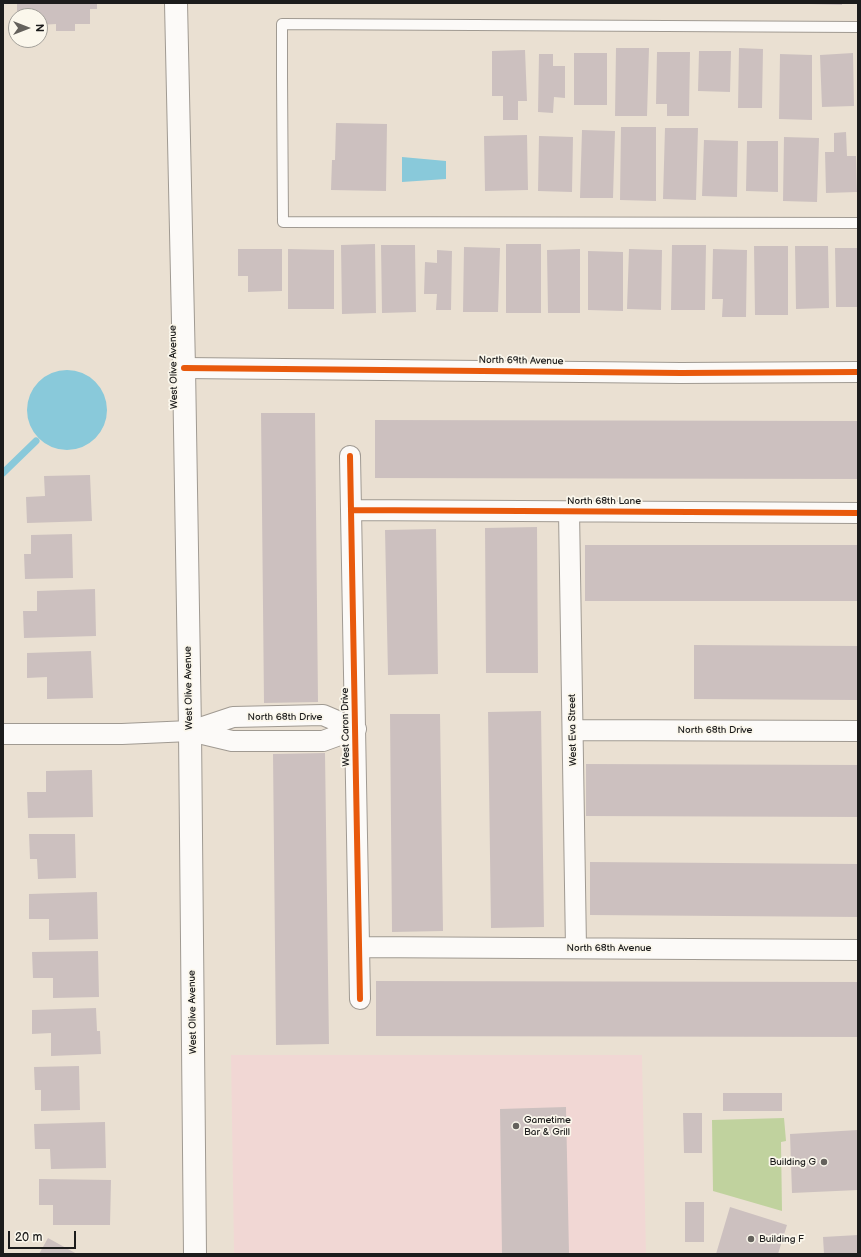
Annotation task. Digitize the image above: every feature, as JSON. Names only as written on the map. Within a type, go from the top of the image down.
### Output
[{"type":"main road","name":"West Olive Avenue","points":[[176,3],[190,731],[195,1254]]},
{"type":"street","name":"North 69th Avenue","points":[[184,368],[858,372]]},
{"type":"street","name":"West Caron Drive","points":[[350,456],[360,999]]},
{"type":"street","name":"North 68th Lane","points":[[351,510],[858,513]]},
{"type":"street","name":"West Eva Street","points":[[569,511],[576,948]]},
{"type":"street","name":"North 68th Drive","points":[[3,734],[122,734],[190,731],[233,717],[323,715],[356,729]]},
{"type":"street","name":"North 68th Drive","points":[[572,730],[858,731]]},
{"type":"street","name":"North 68th Avenue","points":[[360,947],[858,950]]},
{"type":"lane","points":[[858,27],[282,24],[283,222],[858,223]]},
{"type":"shaded area","points":[[231,1055],[642,1055],[646,1254],[234,1254]]},
{"type":"green space","points":[[784,1118],[786,1141],[781,1142],[782,1211],[713,1191],[712,1120]]},
{"type":"water","points":[[402,157],[446,161],[446,179],[402,182]]},
{"type":"water","points":[[67,370],[82,373],[95,382],[104,395],[107,410],[104,425],[95,438],[82,447],[67,450],[52,447],[39,438],[30,425],[27,410],[30,395],[39,382],[52,373]]},
{"type":"building","points":[[17,3],[97,3],[97,9],[90,9],[90,24],[75,24],[75,31],[56,31],[56,24],[48,24],[48,8],[17,8]]},
{"type":"building","points":[[842,3],[842,5],[809,4]]},
{"type":"building","points":[[616,48],[649,48],[647,116],[615,116]]},
{"type":"building","points":[[739,48],[763,49],[762,108],[738,108]]},
{"type":"building","points":[[525,50],[527,101],[518,101],[518,120],[503,120],[503,96],[492,96],[492,51]]},
{"type":"building","points":[[699,51],[731,51],[730,92],[698,91]]},
{"type":"building","points":[[657,52],[690,52],[689,116],[667,116],[667,104],[656,104]]},
{"type":"building","points":[[574,53],[607,53],[607,105],[574,105]]},
{"type":"building","points":[[853,53],[854,106],[822,107],[820,55]]},
{"type":"building","points":[[539,54],[553,54],[553,66],[565,66],[565,98],[554,97],[553,113],[538,112]]},
{"type":"building","points":[[780,54],[812,55],[812,120],[779,119]]},
{"type":"building","points":[[336,123],[387,124],[386,191],[331,190],[332,160],[335,160]]},
{"type":"building","points":[[621,127],[656,127],[656,201],[620,200]]},
{"type":"building","points":[[665,128],[698,128],[696,200],[663,199]]},
{"type":"building","points":[[582,130],[615,131],[613,198],[580,198]]},
{"type":"building","points":[[846,132],[847,156],[856,156],[857,192],[826,193],[825,152],[834,152],[834,133]]},
{"type":"building","points":[[527,135],[528,190],[485,191],[484,136]]},
{"type":"building","points":[[539,136],[573,137],[572,192],[538,191]]},
{"type":"building","points":[[784,137],[819,138],[817,202],[783,201]]},
{"type":"building","points":[[704,140],[738,141],[737,197],[702,196]]},
{"type":"building","points":[[747,141],[778,141],[778,192],[746,191]]},
{"type":"building","points":[[375,244],[376,313],[342,314],[341,245]]},
{"type":"building","points":[[506,244],[541,244],[541,313],[506,313]]},
{"type":"building","points":[[381,245],[415,245],[416,312],[382,313]]},
{"type":"building","points":[[672,245],[706,245],[705,310],[671,310]]},
{"type":"building","points":[[754,246],[788,246],[788,315],[755,315]]},
{"type":"building","points":[[795,246],[828,246],[829,308],[796,309]]},
{"type":"building","points":[[464,247],[500,248],[498,312],[463,312]]},
{"type":"building","points":[[835,248],[858,248],[858,307],[836,307]]},
{"type":"building","points":[[238,249],[282,249],[282,291],[248,292],[248,276],[238,276]]},
{"type":"building","points":[[288,249],[334,250],[334,309],[288,309]]},
{"type":"building","points":[[580,249],[580,313],[548,313],[547,250]]},
{"type":"building","points":[[629,249],[662,250],[661,310],[627,309]]},
{"type":"building","points":[[713,249],[747,250],[746,317],[722,317],[723,299],[712,299]]},
{"type":"building","points":[[437,250],[452,251],[451,310],[436,310],[437,294],[424,294],[425,262],[437,263]]},
{"type":"building","points":[[588,251],[623,252],[623,311],[588,310]]},
{"type":"building","points":[[261,413],[315,413],[318,702],[264,703]]},
{"type":"building","points":[[375,420],[858,421],[858,479],[375,478]]},
{"type":"building","points":[[90,475],[92,521],[27,523],[26,497],[45,496],[44,476]]},
{"type":"building","points":[[537,527],[538,673],[486,673],[485,528]]},
{"type":"building","points":[[436,529],[438,674],[388,675],[385,530]]},
{"type":"building","points":[[72,534],[73,578],[25,579],[24,554],[31,554],[31,535]]},
{"type":"building","points":[[585,545],[858,545],[858,601],[585,601]]},
{"type":"building","points":[[95,589],[96,636],[24,638],[23,611],[37,611],[37,591]]},
{"type":"building","points":[[694,645],[858,646],[858,700],[694,699]]},
{"type":"building","points":[[91,651],[93,698],[47,699],[47,677],[27,678],[27,653]]},
{"type":"building","points":[[541,711],[544,927],[491,928],[488,712]]},
{"type":"building","points":[[390,714],[440,714],[443,931],[392,932]]},
{"type":"building","points":[[325,753],[329,1044],[276,1045],[273,754]]},
{"type":"building","points":[[586,764],[858,765],[858,817],[586,816]]},
{"type":"building","points":[[92,770],[93,817],[28,818],[27,792],[46,792],[46,771]]},
{"type":"building","points":[[29,834],[75,834],[76,878],[38,879],[37,859],[30,859]]},
{"type":"building","points":[[590,862],[858,864],[858,917],[590,915]]},
{"type":"building","points":[[97,892],[98,939],[49,940],[49,919],[29,919],[29,894]]},
{"type":"building","points":[[98,951],[99,997],[53,998],[53,978],[33,978],[32,952]]},
{"type":"building","points":[[376,981],[858,982],[858,1037],[376,1036]]},
{"type":"building","points":[[96,1008],[97,1031],[100,1031],[101,1054],[51,1056],[51,1033],[32,1034],[32,1010]]},
{"type":"building","points":[[79,1066],[80,1110],[41,1111],[41,1090],[35,1090],[34,1067]]},
{"type":"building","points":[[723,1093],[782,1093],[782,1111],[723,1111]]},
{"type":"building","points":[[566,1107],[569,1254],[502,1254],[500,1109]]},
{"type":"building","points":[[683,1113],[702,1113],[702,1153],[684,1153]]},
{"type":"building","points":[[105,1122],[106,1168],[51,1169],[50,1149],[35,1149],[34,1124]]},
{"type":"building","name":"Building G","points":[[858,1130],[858,1190],[792,1193],[790,1134]]},
{"type":"building","points":[[39,1179],[111,1180],[110,1225],[53,1225],[53,1205],[39,1205]]},
{"type":"building","points":[[685,1202],[704,1202],[704,1242],[685,1242]]},
{"type":"building","name":"Building F","points":[[730,1207],[787,1225],[778,1254],[716,1254]]},
{"type":"building","points":[[858,1235],[858,1254],[824,1254],[823,1237]]},
{"type":"building","points":[[48,1238],[77,1254],[39,1254]]},
{"type":"waterway","points":[[3,473],[36,441]]},
{"type":"cycle path","points":[[184,368],[681,373],[858,372]]},
{"type":"cycle path","points":[[350,456],[360,999]]},
{"type":"cycle path","points":[[351,510],[858,513]]},
{"type":"place","name":"Gametime Bar & Grill","points":[[516,1126]]},
{"type":"place","name":"Building G","points":[[824,1162]]},
{"type":"place","name":"Building F","points":[[751,1239]]}]
